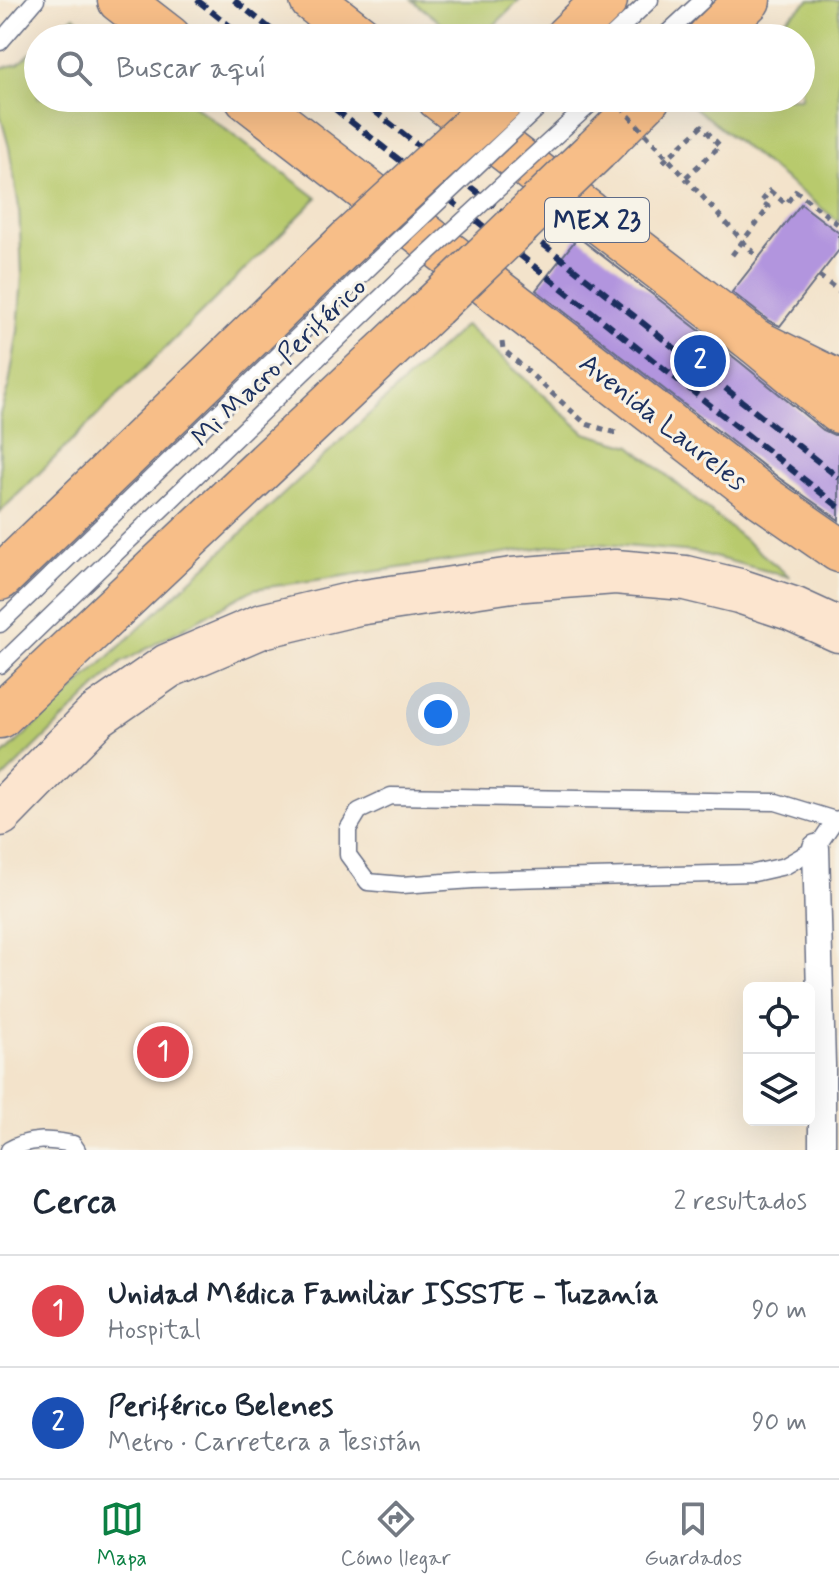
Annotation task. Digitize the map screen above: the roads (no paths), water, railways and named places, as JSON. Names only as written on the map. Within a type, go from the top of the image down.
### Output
[{"type":"main road","points":[[120,0],[151,24]]},
{"type":"main road","points":[[312,0],[343,24]]},
{"type":"main road","points":[[580,24],[605,0]]},
{"type":"main road","name":"Avenida Laureles","points":[[265,112],[764,498],[839,550]]},
{"type":"main road","name":"MEX 23","points":[[457,112],[756,342],[839,411]]},
{"type":"main road","points":[[0,578],[519,112]]},
{"type":"main road","points":[[0,716],[434,306],[581,138],[625,112]]},
{"type":"main road","points":[[756,342],[839,383]]},
{"type":"main road","points":[[764,498],[839,580]]},
{"type":"main road","points":[[0,814],[96,716],[168,666],[262,626],[358,603],[512,580],[615,572],[685,578],[739,591],[793,609],[839,630]]},
{"type":"street","points":[[816,848],[830,1065],[822,1150]]},
{"type":"lane","points":[[0,42],[36,0]]},
{"type":"lane","points":[[625,24],[650,0]]},
{"type":"lane","points":[[696,24],[731,10]]},
{"type":"lane","name":"Mi Macro Periférico","points":[[0,665],[400,279],[581,138],[591,112]]},
{"type":"lane","name":"Mi Macro Periférico","points":[[0,624],[364,250]]},
{"type":"lane","points":[[391,796],[776,802],[837,819],[816,848],[785,866],[754,873],[473,880],[402,885],[368,882],[348,855],[348,829],[359,811],[391,796]]},
{"type":"lane","points":[[9,1150],[21,1143],[45,1139],[73,1144],[77,1150]]},
{"type":"railway","points":[[197,0],[227,24]]},
{"type":"railway","points":[[234,0],[264,24]]},
{"type":"railway","points":[[339,112],[839,507]]},
{"type":"railway","points":[[376,112],[839,478]]},
{"type":"place","name":"Periférico Belenes","points":[[700,361]]},
{"type":"place","name":"Unidad Médica Familiar ISSSTE - Tuzanía","points":[[163,1052]]}]
